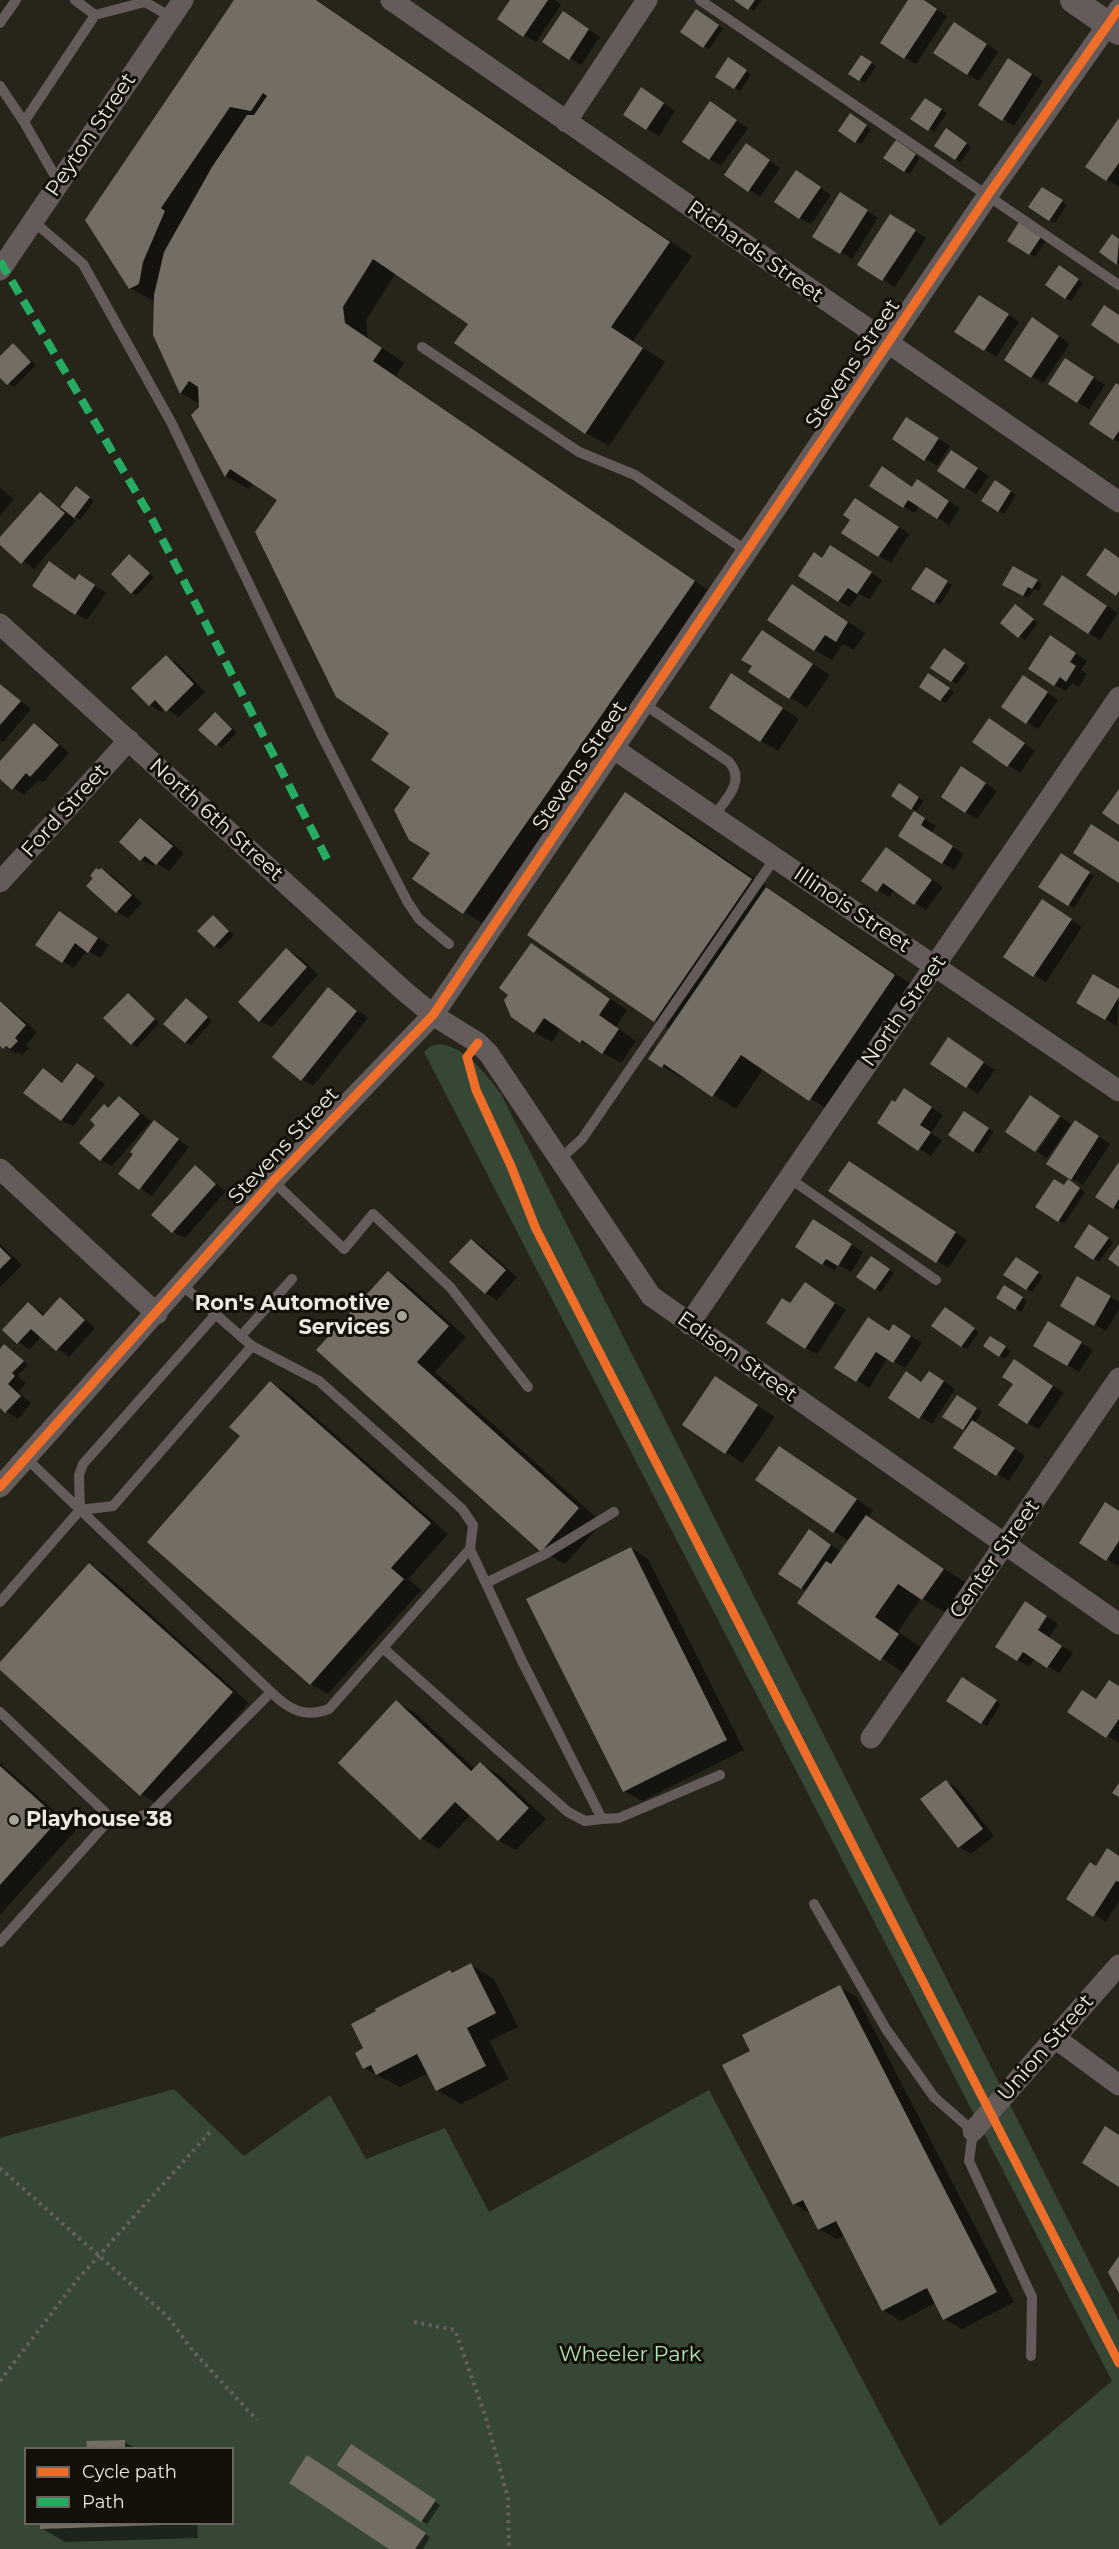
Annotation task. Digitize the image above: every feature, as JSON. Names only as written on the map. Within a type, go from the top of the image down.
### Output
[{"type":"street","name":"Richards Street","points":[[391,0],[1119,501]]},
{"type":"street","points":[[566,122],[647,0]]},
{"type":"street","points":[[1073,0],[1116,22]]},
{"type":"street","name":"Peyton Street","points":[[0,270],[177,9]]},
{"type":"street","name":"Stevens Street","points":[[0,1487],[157,1314],[273,1181],[433,1015],[988,195],[1116,22]]},
{"type":"street","name":"North 6th Street","points":[[0,624],[433,1015]]},
{"type":"street","name":"North Street","points":[[689,1324],[1119,698]]},
{"type":"street","name":"Ford Street","points":[[0,882],[129,740]]},
{"type":"street","name":"Illinois Street","points":[[614,749],[1119,1091]]},
{"type":"street","name":"Edison Street","points":[[433,1015],[478,1043],[489,1054],[651,1296],[1119,1624]]},
{"type":"street","points":[[0,1169],[157,1314]]},
{"type":"street","name":"Center Street","points":[[871,1738],[1119,1378]]},
{"type":"street","name":"Union Street","points":[[973,2131],[1119,1965]]},
{"type":"street","points":[[1055,2038],[1119,2085]]},
{"type":"lane","points":[[0,23],[16,0]]},
{"type":"lane","points":[[75,0],[95,15]]},
{"type":"lane","points":[[700,0],[1119,285]]},
{"type":"lane","points":[[24,122],[95,15],[145,2],[177,9]]},
{"type":"lane","points":[[0,86],[59,183]]},
{"type":"lane","points":[[33,221],[83,264],[171,422],[323,738],[407,902],[419,919],[449,944]]},
{"type":"lane","points":[[422,347],[579,452],[635,475],[748,552]]},
{"type":"lane","points":[[644,704],[729,762],[736,771],[737,782],[714,816]]},
{"type":"lane","points":[[559,1160],[582,1139],[775,858]]},
{"type":"lane","points":[[789,1178],[936,1280]]},
{"type":"lane","points":[[273,1181],[344,1249],[373,1214],[451,1288],[528,1387]]},
{"type":"lane","points":[[241,1336],[292,1279]]},
{"type":"lane","points":[[182,1285],[252,1346],[319,1381],[462,1509],[473,1525],[470,1549],[522,1661],[602,1819]]},
{"type":"lane","points":[[80,1510],[79,1474],[83,1464],[216,1314]]},
{"type":"lane","points":[[0,1602],[80,1510],[113,1506],[252,1346]]},
{"type":"lane","points":[[26,1458],[280,1701],[298,1711],[314,1714],[329,1709],[470,1549]]},
{"type":"lane","points":[[486,1583],[545,1554],[614,1512]]},
{"type":"lane","points":[[383,1648],[568,1812],[585,1821],[618,1818],[720,1774]]},
{"type":"lane","points":[[0,1712],[111,1818],[138,1817],[151,1813],[271,1692]]},
{"type":"lane","points":[[0,1942],[111,1818]]},
{"type":"lane","points":[[814,1904],[886,2030],[934,2097],[973,2131],[969,2161],[1032,2297],[1031,2356]]},
{"type":"path","points":[[0,2381],[77,2280],[210,2132]]},
{"type":"path","points":[[0,2168],[168,2317],[193,2351],[257,2420]]},
{"type":"path","points":[[414,2322],[455,2330],[486,2418],[508,2498],[509,2549]]},
{"type":"green space","name":"Wheeler Park","points":[[439,1044],[458,1050],[482,1070],[501,1094],[1119,2321],[1119,2549],[0,2549],[0,2138],[174,2089],[244,2156],[330,2095],[366,2159],[445,2128],[489,2212],[709,2090],[940,2526],[1112,2381],[424,1052],[431,1046]]},
{"type":"building","points":[[234,0],[316,0],[670,242],[611,327],[643,348],[585,434],[454,343],[468,324],[373,259],[343,307],[345,323],[382,348],[373,361],[695,581],[463,914],[412,879],[430,853],[409,840],[394,810],[410,787],[371,760],[389,733],[336,697],[255,532],[277,500],[230,469],[225,477],[191,415],[199,407],[198,387],[189,381],[180,394],[153,335],[154,295],[164,252],[212,167],[247,115],[254,115],[267,96],[263,93],[251,111],[230,107],[161,208],[165,211],[143,262],[139,284],[129,289],[85,220]]},
{"type":"building","points":[[510,0],[548,0],[523,37],[497,19]]},
{"type":"building","points":[[734,0],[755,0],[748,10]]},
{"type":"building","points":[[908,0],[924,0],[937,9],[904,59],[880,43]]},
{"type":"building","points":[[696,9],[719,25],[703,48],[680,32]]},
{"type":"building","points":[[563,11],[589,29],[569,60],[542,42]]},
{"type":"building","points":[[954,22],[987,44],[967,75],[933,53]]},
{"type":"building","points":[[861,55],[872,62],[859,81],[848,74]]},
{"type":"building","points":[[728,57],[747,70],[734,89],[715,77]]},
{"type":"building","points":[[1008,58],[1032,74],[1002,121],[978,105]]},
{"type":"building","points":[[641,87],[664,103],[646,130],[623,115]]},
{"type":"building","points":[[925,98],[942,109],[928,131],[910,119]]},
{"type":"building","points":[[710,101],[737,120],[709,160],[682,142]]},
{"type":"building","points":[[850,113],[867,125],[855,143],[838,131]]},
{"type":"building","points":[[1119,118],[1119,163],[1106,181],[1085,167]]},
{"type":"building","points":[[946,128],[967,143],[955,160],[934,146]]},
{"type":"building","points":[[896,140],[916,154],[904,172],[883,158]]},
{"type":"building","points":[[746,143],[770,160],[748,192],[724,175]]},
{"type":"building","points":[[796,170],[821,187],[799,219],[774,202]]},
{"type":"building","points":[[1042,187],[1063,200],[1049,221],[1028,207]]},
{"type":"building","points":[[840,192],[868,210],[840,254],[812,237]]},
{"type":"building","points":[[890,214],[916,230],[882,281],[857,265]]},
{"type":"building","points":[[1019,222],[1041,237],[1029,255],[1007,241]]},
{"type":"building","points":[[1112,234],[1119,239],[1117,265],[1099,252]]},
{"type":"building","points":[[1059,265],[1079,279],[1065,299],[1045,285]]},
{"type":"building","points":[[979,295],[1009,314],[984,351],[954,332]]},
{"type":"building","points":[[1104,305],[1119,315],[1119,344],[1091,325]]},
{"type":"building","points":[[1032,317],[1059,336],[1031,378],[1004,360]]},
{"type":"building","points":[[13,343],[31,362],[7,385],[0,378],[0,356]]},
{"type":"building","points":[[1065,358],[1094,377],[1077,403],[1048,384]]},
{"type":"building","points":[[1116,383],[1119,385],[1119,431],[1113,440],[1089,424]]},
{"type":"building","points":[[906,417],[939,438],[924,461],[892,439]]},
{"type":"building","points":[[951,450],[978,468],[964,489],[937,471]]},
{"type":"building","points":[[882,466],[912,487],[917,479],[949,501],[937,519],[908,500],[903,508],[869,486]]},
{"type":"building","points":[[995,480],[1011,491],[998,512],[981,501]]},
{"type":"building","points":[[76,486],[90,497],[74,518],[60,507]]},
{"type":"building","points":[[40,492],[65,513],[21,564],[0,545],[0,537]]},
{"type":"building","points":[[855,498],[899,527],[878,557],[841,533],[850,520],[843,515]]},
{"type":"building","points":[[830,545],[872,572],[857,594],[848,588],[838,602],[798,576],[814,552],[822,558]]},
{"type":"building","points":[[1105,548],[1119,558],[1119,591],[1116,596],[1086,575]]},
{"type":"building","points":[[129,554],[150,573],[131,594],[111,574]]},
{"type":"building","points":[[49,561],[75,580],[79,574],[95,585],[75,615],[32,586]]},
{"type":"building","points":[[1013,566],[1038,580],[1032,589],[1028,587],[1023,596],[1002,585]]},
{"type":"building","points":[[926,567],[948,581],[934,603],[911,589]]},
{"type":"building","points":[[1062,575],[1107,606],[1088,634],[1043,604]]},
{"type":"building","points":[[792,584],[848,622],[836,642],[825,635],[814,651],[767,620]]},
{"type":"building","points":[[1015,604],[1034,619],[1018,638],[1000,623]]},
{"type":"building","points":[[762,630],[813,664],[789,699],[748,672],[752,666],[741,660]]},
{"type":"building","points":[[1050,635],[1076,653],[1070,662],[1076,666],[1066,682],[1060,677],[1054,686],[1028,669]]},
{"type":"building","points":[[944,648],[965,663],[951,682],[930,668]]},
{"type":"building","points":[[166,655],[194,684],[166,712],[155,700],[149,706],[131,688]]},
{"type":"building","points":[[731,673],[783,708],[760,742],[709,708]]},
{"type":"building","points":[[928,673],[950,688],[940,701],[919,687]]},
{"type":"building","points":[[1023,675],[1048,692],[1026,724],[1001,707]]},
{"type":"building","points":[[0,684],[21,701],[0,725]]},
{"type":"building","points":[[215,712],[232,729],[216,746],[198,730]]},
{"type":"building","points":[[989,718],[1025,743],[1007,767],[972,742]]},
{"type":"building","points":[[34,723],[59,745],[30,777],[26,773],[12,790],[0,779],[0,761]]},
{"type":"building","points":[[961,766],[986,783],[965,813],[941,797]]},
{"type":"building","points":[[899,783],[919,797],[911,810],[891,796]]},
{"type":"building","points":[[1119,789],[1119,825],[1102,813]]},
{"type":"building","points":[[625,792],[752,879],[654,1022],[527,935]]},
{"type":"building","points":[[914,811],[925,818],[921,825],[953,846],[942,864],[898,836]]},
{"type":"building","points":[[140,818],[173,846],[156,865],[145,856],[140,861],[119,842]]},
{"type":"building","points":[[1091,824],[1119,842],[1119,883],[1073,853]]},
{"type":"building","points":[[886,847],[932,880],[914,905],[883,883],[877,892],[861,881]]},
{"type":"building","points":[[1061,853],[1090,872],[1068,906],[1038,887]]},
{"type":"building","points":[[96,868],[99,870],[101,868],[132,895],[116,913],[86,886],[93,878],[90,876]]},
{"type":"building","points":[[766,887],[895,975],[809,1101],[741,1055],[712,1097],[664,1064],[662,1068],[648,1059]]},
{"type":"building","points":[[1042,899],[1072,919],[1033,977],[1003,957]]},
{"type":"building","points":[[59,911],[98,938],[88,953],[75,943],[62,963],[35,945]]},
{"type":"building","points":[[213,915],[229,931],[214,947],[197,931]]},
{"type":"building","points":[[531,943],[610,999],[599,1015],[619,1029],[602,1054],[582,1040],[580,1043],[544,1018],[534,1033],[511,1017],[504,1000],[508,995],[499,988]]},
{"type":"building","points":[[286,948],[307,967],[259,1022],[238,1002]]},
{"type":"building","points":[[1093,974],[1119,989],[1119,997],[1105,1020],[1076,1003]]},
{"type":"building","points":[[328,987],[357,1011],[301,1081],[272,1057]]},
{"type":"building","points":[[128,993],[155,1019],[131,1045],[103,1018]]},
{"type":"building","points":[[186,998],[208,1017],[185,1043],[163,1024]]},
{"type":"building","points":[[0,1001],[26,1025],[15,1038],[18,1041],[10,1049],[6,1046],[3,1049],[0,1046]]},
{"type":"building","points":[[948,1037],[984,1062],[966,1088],[930,1064]]},
{"type":"building","points":[[77,1063],[95,1076],[61,1121],[23,1093],[43,1068],[62,1083]]},
{"type":"building","points":[[904,1088],[932,1107],[920,1125],[931,1132],[918,1151],[877,1123],[892,1100],[895,1102]]},
{"type":"building","points":[[1030,1095],[1060,1116],[1035,1152],[1005,1132]]},
{"type":"building","points":[[119,1096],[140,1114],[100,1161],[79,1143],[95,1125],[90,1120],[104,1104],[108,1108]]},
{"type":"building","points":[[964,1111],[989,1128],[973,1152],[948,1135]]},
{"type":"building","points":[[154,1120],[179,1139],[139,1190],[118,1174],[133,1154],[130,1152]]},
{"type":"building","points":[[1075,1120],[1099,1136],[1071,1180],[1046,1164]]},
{"type":"building","points":[[849,1161],[956,1232],[936,1263],[828,1191]]},
{"type":"building","points":[[1119,1162],[1119,1199],[1113,1209],[1095,1197]]},
{"type":"building","points":[[195,1165],[216,1184],[172,1233],[151,1215]]},
{"type":"building","points":[[1054,1179],[1064,1185],[1068,1179],[1080,1188],[1058,1222],[1035,1207]]},
{"type":"building","points":[[813,1219],[852,1244],[838,1266],[826,1259],[822,1265],[795,1247]]},
{"type":"building","points":[[1089,1224],[1109,1238],[1093,1260],[1074,1247]]},
{"type":"building","points":[[471,1239],[506,1270],[485,1294],[449,1262]]},
{"type":"building","points":[[1119,1244],[1119,1267],[1108,1259]]},
{"type":"building","points":[[0,1247],[11,1258],[0,1269]]},
{"type":"building","points":[[871,1256],[890,1269],[875,1290],[856,1277]]},
{"type":"building","points":[[1016,1257],[1039,1272],[1026,1290],[1003,1275]]},
{"type":"building","points":[[388,1271],[449,1326],[417,1362],[579,1508],[541,1552],[316,1350]]},
{"type":"building","points":[[1077,1276],[1111,1296],[1094,1326],[1060,1306]]},
{"type":"building","points":[[805,1282],[835,1303],[805,1349],[766,1323],[782,1298],[790,1303]]},
{"type":"building","points":[[1004,1285],[1023,1297],[1015,1310],[996,1298]]},
{"type":"building","points":[[60,1297],[85,1320],[56,1351],[31,1329],[17,1344],[2,1330],[28,1302],[43,1316]]},
{"type":"building","points":[[945,1307],[975,1328],[961,1347],[931,1326]]},
{"type":"building","points":[[868,1317],[889,1331],[893,1324],[911,1336],[893,1363],[876,1352],[856,1382],[834,1368]]},
{"type":"building","points":[[1048,1321],[1082,1342],[1067,1366],[1033,1346]]},
{"type":"building","points":[[990,1336],[1006,1346],[999,1357],[983,1346]]},
{"type":"building","points":[[4,1344],[24,1361],[12,1373],[15,1376],[8,1384],[21,1396],[5,1413],[0,1408],[0,1349]]},
{"type":"building","points":[[1014,1359],[1053,1386],[1027,1424],[998,1405],[1013,1384],[1002,1377]]},
{"type":"building","points":[[906,1371],[921,1382],[929,1371],[944,1381],[919,1419],[888,1398]]},
{"type":"building","points":[[715,1376],[758,1405],[725,1454],[682,1425]]},
{"type":"building","points":[[270,1381],[431,1523],[391,1568],[404,1579],[310,1685],[147,1542],[240,1436],[229,1427]]},
{"type":"building","points":[[957,1395],[977,1408],[963,1430],[942,1417]]},
{"type":"building","points":[[972,1420],[1015,1448],[996,1476],[953,1448]]},
{"type":"building","points":[[779,1446],[857,1499],[833,1533],[755,1480]]},
{"type":"building","points":[[1105,1502],[1119,1511],[1119,1541],[1106,1561],[1079,1543]]},
{"type":"building","points":[[866,1515],[944,1569],[922,1600],[898,1584],[875,1617],[899,1634],[880,1661],[797,1603],[826,1561],[831,1564]]},
{"type":"building","points":[[809,1529],[831,1545],[801,1589],[778,1574]]},
{"type":"building","points":[[631,1547],[727,1740],[623,1792],[526,1599]]},
{"type":"building","points":[[89,1563],[233,1692],[140,1796],[0,1670],[0,1662]]},
{"type":"building","points":[[1025,1601],[1047,1616],[1038,1630],[1062,1646],[1047,1668],[1023,1652],[1017,1661],[995,1647]]},
{"type":"building","points":[[962,1677],[997,1700],[981,1724],[946,1701]]},
{"type":"building","points":[[1109,1680],[1119,1686],[1119,1719],[1106,1738],[1067,1712],[1082,1690],[1096,1699]]},
{"type":"building","points":[[396,1700],[471,1771],[480,1762],[529,1808],[498,1841],[455,1802],[420,1840],[338,1763]]},
{"type":"building","points":[[0,1766],[59,1819],[0,1885]]},
{"type":"building","points":[[946,1780],[983,1829],[958,1848],[920,1799]]},
{"type":"building","points":[[1119,1783],[1119,1797],[1112,1793]]},
{"type":"building","points":[[1107,1848],[1119,1856],[1119,1882],[1116,1881],[1093,1917],[1066,1899],[1090,1862],[1096,1866]]},
{"type":"building","points":[[471,1963],[496,2013],[467,2028],[486,2066],[436,2091],[417,2054],[376,2075],[371,2065],[363,2069],[355,2053],[363,2048],[351,2024],[450,1970],[452,1973]]},
{"type":"building","points":[[840,1985],[997,2292],[943,2320],[927,2288],[882,2311],[836,2221],[818,2230],[803,2200],[793,2205],[722,2065],[750,2051],[742,2035]]},
{"type":"building","points":[[1105,2126],[1119,2135],[1119,2187],[1082,2163]]},
{"type":"building","points":[[1119,2256],[1119,2293],[1108,2272]]},
{"type":"building","points":[[125,2440],[125,2447],[87,2447],[86,2441]]},
{"type":"building","points":[[351,2444],[436,2500],[421,2522],[337,2465]]},
{"type":"building","points":[[307,2455],[426,2533],[415,2549],[389,2549],[289,2483]]},
{"type":"building","points":[[40,2525],[160,2525],[40,2529]]},
{"type":"marked path","points":[[0,261],[153,521],[329,863]]},
{"type":"cycle path","points":[[0,1487],[273,1181],[433,1015],[988,195],[1119,9]]},
{"type":"cycle path","points":[[478,1043],[467,1057],[476,1090],[511,1166],[536,1229],[1119,2363]]},
{"type":"place","name":"Ron's Automotive Services","points":[[402,1316]]},
{"type":"place","name":"Playhouse 38","points":[[14,1820]]}]
